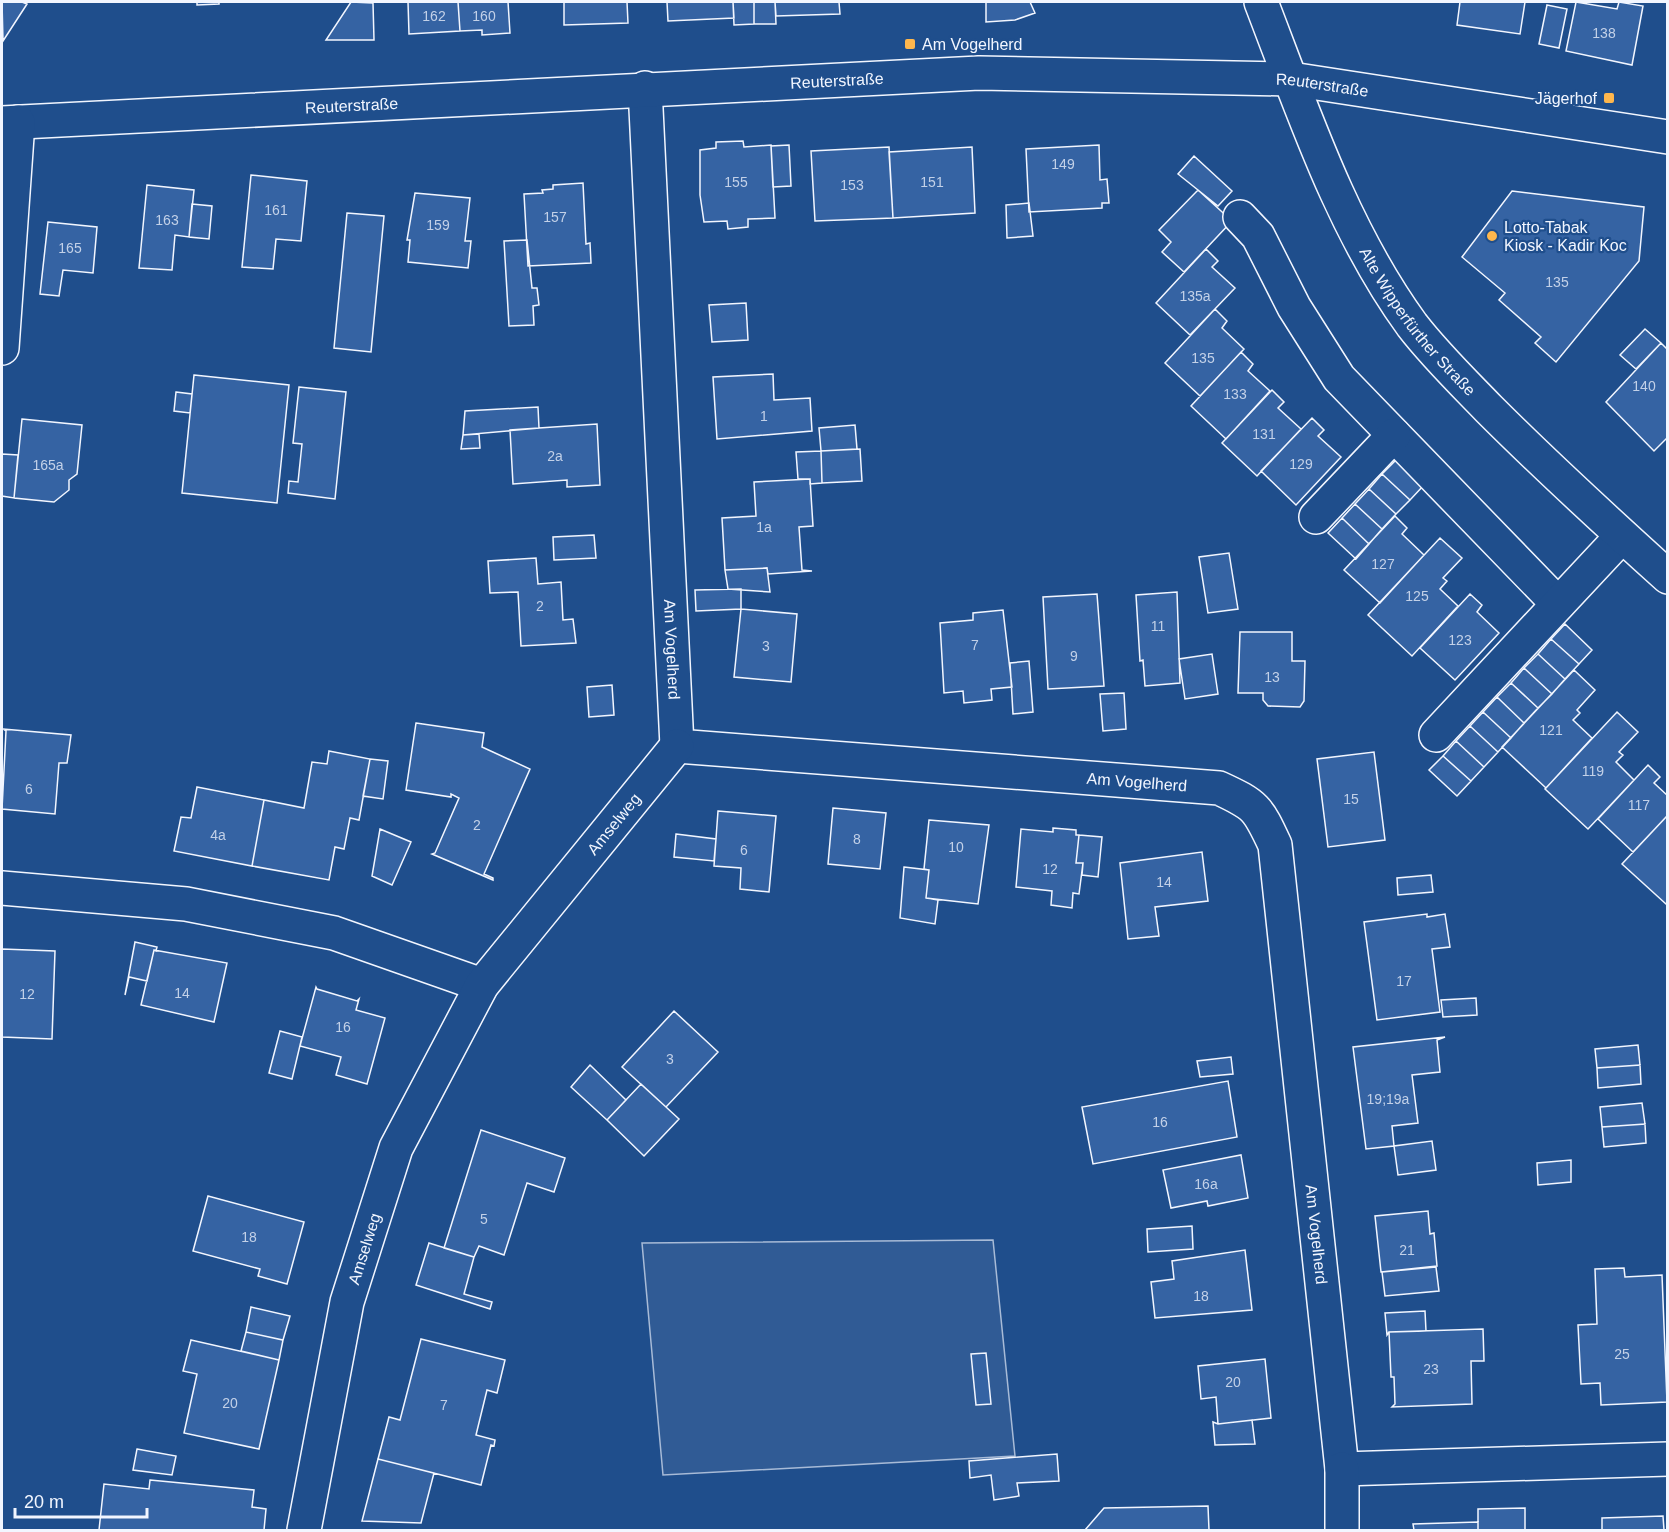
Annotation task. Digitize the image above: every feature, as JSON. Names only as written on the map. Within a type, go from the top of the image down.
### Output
[{"type":"street","name":"Alte Wipperfürther Straße","points":[[1261,2],[1348,216],[1374,267],[1413,326],[1451,370],[1521,441],[1668,577]]},
{"type":"street","name":"Reuterstraße","points":[[10,123],[645,88],[979,73],[1291,79],[1668,137]]},
{"type":"street","name":"Am Vogelherd","points":[[645,88],[677,746],[1219,788],[1250,802],[1264,821],[1275,845],[1342,1469]]},
{"type":"street","points":[[2,348],[10,123]]},
{"type":"street","points":[[1240,217],[1258,236],[1294,307],[1339,378],[1558,604]]},
{"type":"street","points":[[1316,517],[1394,435]]},
{"type":"street","points":[[1436,735],[1622,536]]},
{"type":"street","name":"Amselweg","points":[[304,1530],[347,1302],[393,1159],[482,985],[677,746]]},
{"type":"street","points":[[2,888],[186,904],[334,933],[482,985]]},
{"type":"street","points":[[1342,1530],[1342,1469],[1668,1459]]},
{"type":"shaded area","points":[[993,1240],[1015,1456],[663,1475],[642,1243]]},
{"type":"building","points":[[2,2],[27,4],[3,41]]},
{"type":"building","points":[[197,2],[219,2],[219,4],[197,5]]},
{"type":"building","points":[[351,2],[373,3],[374,40],[326,40]]},
{"type":"building","points":[[408,2],[458,2],[460,31],[409,34]]},
{"type":"building","points":[[458,2],[508,2],[510,33],[482,35],[482,30],[460,31]]},
{"type":"building","points":[[564,2],[627,2],[628,23],[564,25]]},
{"type":"building","points":[[667,2],[733,2],[734,18],[668,21]]},
{"type":"building","points":[[733,2],[754,2],[754,24],[734,25]]},
{"type":"building","points":[[754,2],[775,2],[776,24],[754,24]]},
{"type":"building","points":[[775,2],[839,2],[840,14],[776,16]]},
{"type":"building","points":[[986,2],[1030,2],[1035,13],[1015,20],[986,22]]},
{"type":"building","points":[[1460,2],[1525,2],[1520,34],[1457,25]]},
{"type":"building","points":[[1576,2],[1617,9],[1619,2],[1643,6],[1632,65],[1566,51]]},
{"type":"building","points":[[1547,5],[1567,9],[1559,48],[1539,44]]},
{"type":"building","points":[[743,141],[744,147],[771,145],[775,218],[748,219],[748,227],[728,229],[727,221],[704,222],[700,195],[700,150],[716,148],[716,142]]},
{"type":"building","points":[[789,145],[791,186],[773,187],[771,146]]},
{"type":"building","points":[[1099,145],[1100,180],[1107,179],[1109,203],[1102,203],[1102,208],[1029,212],[1026,149]]},
{"type":"building","points":[[889,147],[893,218],[815,221],[811,151]]},
{"type":"building","points":[[972,147],[975,213],[893,218],[889,152]]},
{"type":"building","points":[[1194,156],[1232,191],[1218,206],[1178,174]]},
{"type":"building","points":[[251,175],[307,181],[301,241],[276,239],[273,269],[242,267]]},
{"type":"building","points":[[583,183],[586,244],[590,243],[591,263],[528,266],[524,194],[543,193],[542,190],[553,189],[553,185]]},
{"type":"building","points":[[147,185],[194,190],[189,237],[175,235],[172,270],[139,268]]},
{"type":"building","points":[[1198,190],[1232,221],[1184,272],[1162,252],[1171,242],[1159,230]]},
{"type":"building","points":[[1512,191],[1644,207],[1639,261],[1556,362],[1535,343],[1541,337],[1499,300],[1505,293],[1462,257]]},
{"type":"building","points":[[415,193],[470,198],[465,241],[471,241],[468,268],[408,262],[410,240],[407,240]]},
{"type":"building","points":[[1029,203],[1033,236],[1007,238],[1006,205]]},
{"type":"building","points":[[192,204],[212,206],[209,239],[189,237]]},
{"type":"building","points":[[347,213],[384,216],[371,352],[334,348]]},
{"type":"building","points":[[48,222],[97,227],[93,273],[63,270],[59,296],[40,294]]},
{"type":"building","points":[[527,240],[532,288],[537,288],[539,305],[533,306],[534,325],[509,326],[504,241]]},
{"type":"building","points":[[1206,249],[1218,261],[1212,267],[1235,288],[1190,335],[1156,303]]},
{"type":"building","points":[[746,303],[748,340],[712,342],[709,305]]},
{"type":"building","points":[[1215,309],[1227,321],[1222,328],[1244,349],[1200,396],[1165,363]]},
{"type":"building","points":[[1645,329],[1661,343],[1636,369],[1620,355]]},
{"type":"building","points":[[1661,343],[1668,350],[1668,437],[1654,451],[1606,402]]},
{"type":"building","points":[[1241,352],[1253,364],[1248,371],[1270,391],[1226,439],[1191,406]]},
{"type":"building","points":[[773,374],[774,400],[810,398],[812,431],[717,439],[713,377]]},
{"type":"building","points":[[194,375],[289,385],[277,503],[182,493]]},
{"type":"building","points":[[299,387],[346,392],[335,499],[288,493],[289,481],[298,482],[302,444],[293,443]]},
{"type":"building","points":[[1272,390],[1284,402],[1278,408],[1301,429],[1257,476],[1222,443]]},
{"type":"building","points":[[176,392],[192,394],[190,413],[174,411]]},
{"type":"building","points":[[538,407],[539,428],[463,435],[465,411]]},
{"type":"building","points":[[1312,418],[1324,430],[1318,436],[1341,457],[1296,505],[1261,471]]},
{"type":"building","points":[[22,419],[82,425],[77,474],[69,480],[69,490],[54,502],[14,498]]},
{"type":"building","points":[[597,424],[600,485],[567,487],[567,480],[513,484],[510,430]]},
{"type":"building","points":[[855,425],[857,449],[821,451],[819,428]]},
{"type":"building","points":[[479,434],[480,448],[461,449],[463,435]]},
{"type":"building","points":[[860,449],[862,481],[822,483],[821,451]]},
{"type":"building","points":[[821,451],[822,483],[810,484],[810,479],[798,479],[796,452]]},
{"type":"building","points":[[2,454],[18,455],[14,498],[2,496]]},
{"type":"building","points":[[1396,460],[1424,485],[1410,500],[1382,474]]},
{"type":"building","points":[[1382,474],[1410,500],[1396,514],[1369,489]]},
{"type":"building","points":[[810,479],[813,526],[799,527],[802,570],[812,571],[768,574],[767,568],[725,570],[722,518],[756,516],[754,482]]},
{"type":"building","points":[[1369,489],[1396,514],[1382,529],[1355,504]]},
{"type":"building","points":[[1355,504],[1382,529],[1369,544],[1342,518]]},
{"type":"building","points":[[1395,516],[1407,528],[1402,534],[1424,555],[1380,603],[1344,570]]},
{"type":"building","points":[[1342,518],[1369,544],[1356,559],[1328,533]]},
{"type":"building","points":[[594,535],[596,558],[554,560],[553,537]]},
{"type":"building","points":[[1440,538],[1462,558],[1443,578],[1447,581],[1440,589],[1458,606],[1412,656],[1368,615]]},
{"type":"building","points":[[1229,553],[1238,609],[1208,613],[1199,557]]},
{"type":"building","points":[[536,558],[538,584],[561,582],[563,620],[573,619],[576,643],[521,646],[518,592],[490,593],[488,561]]},
{"type":"building","points":[[767,568],[770,592],[728,589],[725,570]]},
{"type":"building","points":[[741,589],[741,609],[696,611],[695,590]]},
{"type":"building","points":[[1177,592],[1180,683],[1145,686],[1143,660],[1140,661],[1136,595]]},
{"type":"building","points":[[1097,594],[1104,686],[1048,689],[1043,597]]},
{"type":"building","points":[[1470,594],[1482,605],[1477,612],[1499,633],[1455,680],[1420,648]]},
{"type":"building","points":[[741,609],[797,614],[791,682],[734,677]]},
{"type":"building","points":[[1003,610],[1012,687],[991,689],[992,700],[964,703],[963,691],[944,693],[940,623],[973,620],[973,613]]},
{"type":"building","points":[[1565,624],[1592,650],[1579,664],[1551,639]]},
{"type":"building","points":[[1240,632],[1292,632],[1292,661],[1305,661],[1304,701],[1300,707],[1268,706],[1263,700],[1263,693],[1238,693]]},
{"type":"building","points":[[1551,639],[1579,664],[1565,679],[1538,654]]},
{"type":"building","points":[[1212,654],[1218,694],[1185,699],[1179,659]]},
{"type":"building","points":[[1538,654],[1565,679],[1552,694],[1524,668]]},
{"type":"building","points":[[1029,661],[1033,712],[1013,714],[1010,663]]},
{"type":"building","points":[[1524,668],[1552,694],[1538,708],[1511,683]]},
{"type":"building","points":[[1574,670],[1595,690],[1577,710],[1580,713],[1573,720],[1592,738],[1546,788],[1502,747]]},
{"type":"building","points":[[1511,683],[1538,708],[1524,723],[1497,697]]},
{"type":"building","points":[[612,685],[614,715],[589,717],[587,687]]},
{"type":"building","points":[[1124,693],[1126,729],[1103,731],[1100,694]]},
{"type":"building","points":[[1497,697],[1524,723],[1511,738],[1483,712]]},
{"type":"building","points":[[1483,712],[1511,738],[1498,752],[1470,726]]},
{"type":"building","points":[[1617,712],[1638,732],[1619,752],[1623,755],[1616,762],[1634,780],[1588,829],[1545,789]]},
{"type":"building","points":[[416,723],[484,733],[482,747],[530,769],[484,874],[493,880],[432,854],[435,853],[459,798],[451,794],[451,797],[406,790]]},
{"type":"building","points":[[1470,726],[1498,752],[1484,767],[1456,741]]},
{"type":"building","points":[[3,729],[71,735],[67,763],[59,763],[55,814],[2,809],[6,731]]},
{"type":"building","points":[[1456,741],[1484,767],[1471,781],[1443,756]]},
{"type":"building","points":[[329,751],[370,759],[359,820],[350,818],[344,849],[335,847],[329,880],[252,866],[264,800],[304,808],[312,762],[327,764]]},
{"type":"building","points":[[1374,752],[1385,840],[1328,847],[1317,759]]},
{"type":"building","points":[[1443,756],[1471,781],[1457,796],[1429,770]]},
{"type":"building","points":[[370,759],[388,761],[383,799],[363,796]]},
{"type":"building","points":[[1648,765],[1660,777],[1654,783],[1668,796],[1668,815],[1633,852],[1598,819]]},
{"type":"building","points":[[197,787],[264,800],[252,866],[174,851],[181,817],[191,818]]},
{"type":"building","points":[[833,808],[886,813],[880,869],[828,864]]},
{"type":"building","points":[[718,811],[776,816],[769,892],[740,889],[741,868],[714,866]]},
{"type":"building","points":[[1668,815],[1668,902],[1666,904],[1622,864]]},
{"type":"building","points":[[929,820],[989,825],[978,904],[926,898],[929,870],[924,869]]},
{"type":"building","points":[[1053,828],[1076,830],[1076,835],[1079,835],[1076,863],[1083,863],[1079,894],[1073,893],[1072,908],[1051,905],[1052,891],[1016,887],[1021,829],[1053,832]]},
{"type":"building","points":[[380,829],[411,842],[392,885],[372,876]]},
{"type":"building","points":[[676,834],[716,839],[714,861],[674,857]]},
{"type":"building","points":[[1079,835],[1102,837],[1098,877],[1082,875],[1083,863],[1076,863]]},
{"type":"building","points":[[1202,852],[1208,901],[1155,907],[1159,936],[1128,939],[1120,863]]},
{"type":"building","points":[[904,867],[929,870],[926,898],[938,900],[935,924],[900,918]]},
{"type":"building","points":[[1431,875],[1433,892],[1398,895],[1397,878]]},
{"type":"building","points":[[1427,914],[1427,917],[1445,914],[1450,947],[1432,949],[1440,1012],[1377,1020],[1364,922]]},
{"type":"building","points":[[135,942],[157,947],[156,951],[154,950],[147,981],[129,977],[125,995]]},
{"type":"building","points":[[2,949],[55,951],[52,1039],[2,1037]]},
{"type":"building","points":[[154,950],[227,963],[214,1022],[141,1005]]},
{"type":"building","points":[[316,987],[357,1001],[359,999],[356,1010],[385,1018],[367,1084],[336,1075],[341,1057],[300,1046]]},
{"type":"building","points":[[1476,998],[1477,1015],[1443,1017],[1441,1000]]},
{"type":"building","points":[[674,1011],[718,1052],[666,1107],[622,1067]]},
{"type":"building","points":[[280,1031],[302,1037],[292,1079],[269,1073]]},
{"type":"building","points":[[1445,1037],[1437,1040],[1440,1072],[1412,1075],[1418,1123],[1392,1126],[1394,1146],[1366,1149],[1353,1047]]},
{"type":"building","points":[[1638,1045],[1640,1065],[1597,1068],[1595,1049]]},
{"type":"building","points":[[1231,1057],[1233,1074],[1200,1077],[1197,1061]]},
{"type":"building","points":[[590,1065],[626,1100],[607,1120],[571,1087]]},
{"type":"building","points":[[1640,1065],[1641,1084],[1598,1088],[1597,1068]]},
{"type":"building","points":[[1228,1081],[1237,1137],[1093,1164],[1082,1107]]},
{"type":"building","points":[[641,1084],[679,1119],[644,1156],[607,1120]]},
{"type":"building","points":[[1642,1103],[1645,1124],[1602,1127],[1600,1107]]},
{"type":"building","points":[[1645,1124],[1646,1143],[1604,1147],[1602,1127]]},
{"type":"building","points":[[481,1130],[565,1158],[554,1192],[527,1183],[504,1255],[479,1246],[474,1257],[444,1248]]},
{"type":"building","points":[[1432,1141],[1436,1170],[1398,1175],[1394,1146]]},
{"type":"building","points":[[1241,1155],[1248,1198],[1208,1206],[1207,1201],[1171,1208],[1163,1170]]},
{"type":"building","points":[[1571,1160],[1571,1182],[1538,1185],[1537,1163]]},
{"type":"building","points":[[208,1196],[304,1222],[287,1284],[258,1276],[260,1269],[193,1251]]},
{"type":"building","points":[[1428,1211],[1430,1234],[1434,1233],[1437,1266],[1381,1272],[1375,1216]]},
{"type":"building","points":[[1192,1226],[1193,1249],[1148,1252],[1147,1229]]},
{"type":"building","points":[[429,1243],[474,1257],[464,1294],[492,1302],[490,1309],[416,1285]]},
{"type":"building","points":[[1245,1250],[1252,1310],[1155,1318],[1151,1282],[1174,1279],[1172,1261]]},
{"type":"building","points":[[1436,1267],[1439,1291],[1385,1296],[1382,1272]]},
{"type":"building","points":[[1624,1268],[1625,1277],[1662,1275],[1667,1402],[1601,1405],[1600,1383],[1581,1384],[1578,1325],[1597,1324],[1595,1269]]},
{"type":"building","points":[[251,1307],[290,1316],[283,1340],[246,1332]]},
{"type":"building","points":[[1425,1311],[1426,1331],[1389,1332],[1387,1335],[1385,1313]]},
{"type":"building","points":[[1483,1329],[1484,1361],[1471,1361],[1472,1404],[1392,1407],[1395,1404],[1394,1377],[1391,1377],[1389,1332]]},
{"type":"building","points":[[246,1332],[283,1340],[279,1360],[241,1351]]},
{"type":"building","points":[[421,1339],[505,1360],[497,1393],[487,1390],[476,1435],[495,1440],[494,1446],[491,1445],[481,1485],[378,1459],[389,1417],[400,1420]]},
{"type":"building","points":[[191,1340],[279,1360],[259,1449],[184,1433],[197,1374],[183,1371]]},
{"type":"building","points":[[986,1353],[991,1404],[976,1405],[971,1354]]},
{"type":"building","points":[[1265,1359],[1271,1418],[1218,1424],[1216,1397],[1201,1399],[1198,1366]]},
{"type":"building","points":[[1252,1420],[1255,1444],[1215,1445],[1213,1422],[1218,1424]]},
{"type":"building","points":[[137,1449],[176,1456],[172,1475],[133,1470]]},
{"type":"building","points":[[1057,1454],[1059,1481],[1017,1483],[1019,1496],[994,1500],[991,1475],[970,1478],[969,1461]]},
{"type":"building","points":[[378,1459],[434,1473],[421,1523],[362,1521]]},
{"type":"building","points":[[150,1480],[254,1490],[252,1507],[266,1509],[264,1530],[99,1530],[104,1484],[149,1489]]},
{"type":"building","points":[[1208,1506],[1209,1530],[1085,1530],[1104,1508]]},
{"type":"building","points":[[1525,1508],[1525,1530],[1478,1530],[1478,1509]]},
{"type":"building","points":[[1663,1516],[1664,1530],[1602,1530],[1602,1518]]},
{"type":"building","points":[[1478,1522],[1478,1530],[1414,1530],[1413,1524]]},
{"type":"place","name":"Am Vogelherd","points":[[910,44]]},
{"type":"place","name":"Jägerhof","points":[[1609,98]]},
{"type":"place","name":"Lotto-Tabak Kiosk - Kadir Koc","points":[[1492,236]]}]
